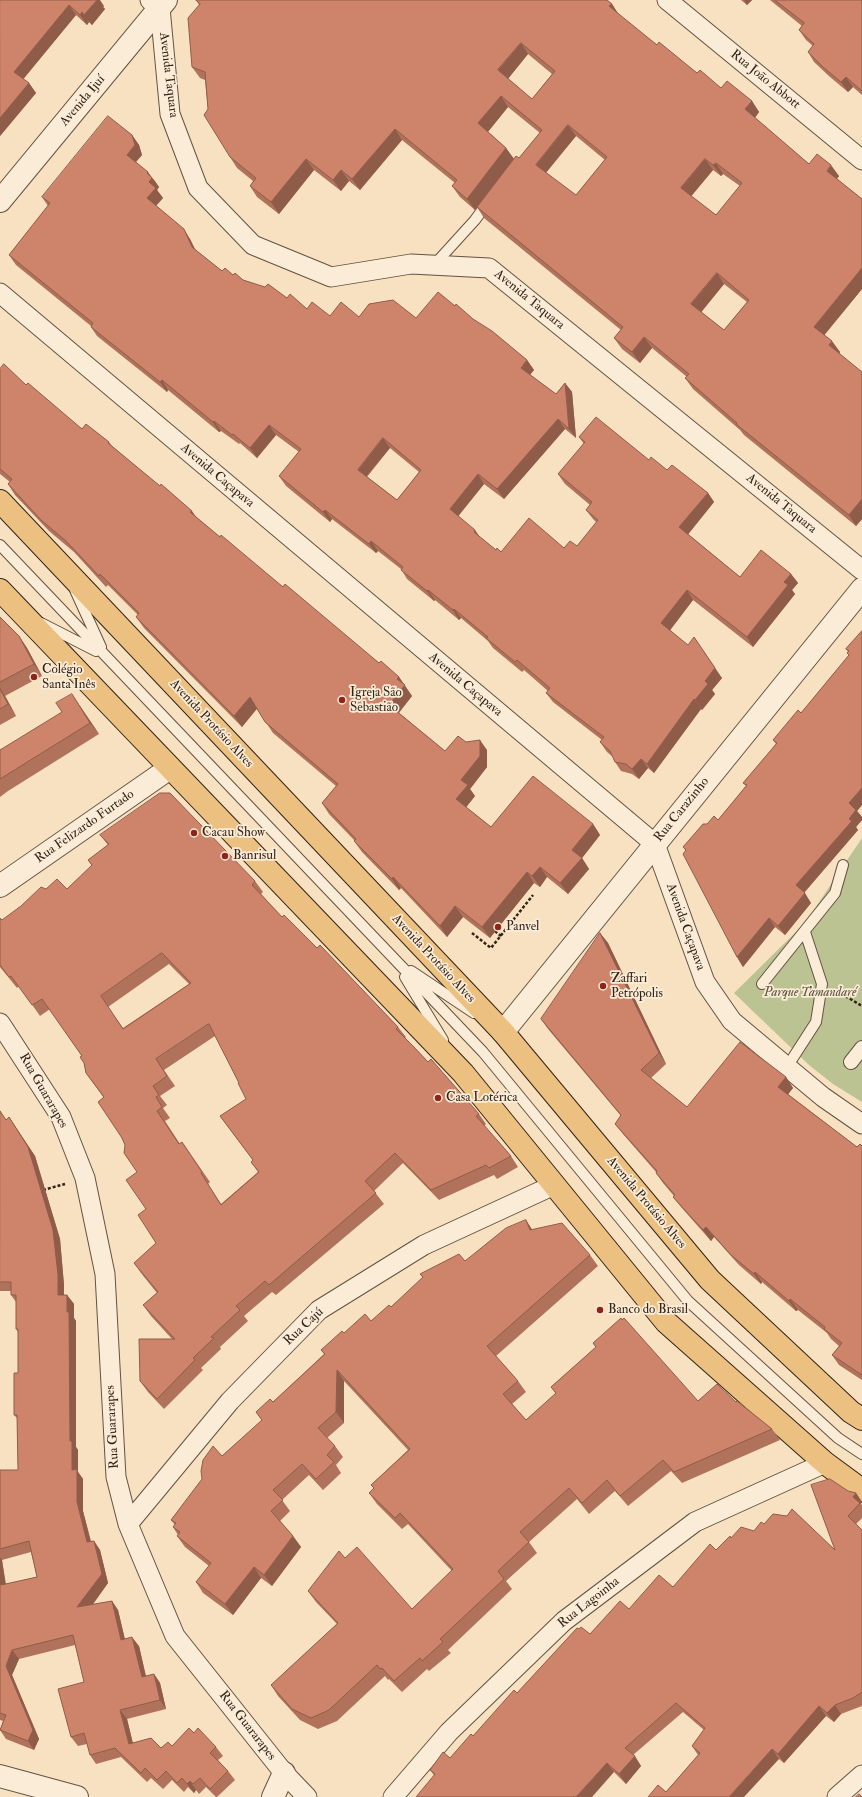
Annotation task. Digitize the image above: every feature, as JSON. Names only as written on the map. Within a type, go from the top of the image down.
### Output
[{"type":"main road","name":"Avenida Protásio Alves","points":[[0,501],[503,1032],[710,1280],[851,1412],[862,1419]]},
{"type":"main road","points":[[0,590],[463,1073],[666,1322],[825,1463],[862,1490]]},
{"type":"street","name":"Rua João Abbott","points":[[667,0],[862,160]]},
{"type":"street","name":"Avenida Ijuí","points":[[0,201],[158,3]]},
{"type":"street","name":"Avenida Taquara","points":[[158,3],[170,114],[198,188],[253,245],[331,277],[411,264],[435,264],[489,268],[862,570]]},
{"type":"street","name":"Avenida Caçapava","points":[[0,293],[655,844],[705,982],[732,1021],[823,1097],[862,1124]]},
{"type":"street","name":"Rua Carazinho","points":[[503,1032],[862,589]]},
{"type":"street","name":"Rua Felizardo Furtado","points":[[0,886],[170,768]]},
{"type":"street","name":"Rua Guararapes","points":[[0,1023],[61,1117],[85,1178],[105,1274],[116,1477],[128,1524],[175,1636],[284,1773],[307,1797]]},
{"type":"street","points":[[851,1062],[862,1048]]},
{"type":"street","name":"Rua Cajú","points":[[128,1524],[230,1401],[319,1310],[424,1245],[554,1185]]},
{"type":"street","name":"Rua Lagoinha","points":[[393,1797],[449,1732],[564,1620],[695,1522],[825,1463]]},
{"type":"street","points":[[273,1797],[284,1773]]},
{"type":"street","points":[[838,1797],[862,1775]]},
{"type":"street","points":[[0,1776],[77,1797]]},
{"type":"lane","points":[[435,264],[475,220],[492,197]]},
{"type":"lane","points":[[0,545],[483,1052],[688,1301],[838,1438],[862,1454]]},
{"type":"lane","points":[[67,572],[105,656]]},
{"type":"lane","points":[[23,614],[105,656]]},
{"type":"lane","points":[[762,984],[835,893],[843,865]]},
{"type":"lane","points":[[787,1067],[816,1022],[822,984],[805,932]]},
{"type":"lane","points":[[396,962],[503,1032]]},
{"type":"lane","points":[[396,962],[463,1073]]},
{"type":"path","points":[[472,933],[491,948],[533,895]]},
{"type":"path","points":[[495,931],[501,936]]},
{"type":"path","points":[[822,984],[829,986],[862,1006]]},
{"type":"path","points":[[38,1192],[46,1189]]},
{"type":"green space","name":"Parque Tamandaré","points":[[862,838],[862,1102],[833,1084],[809,1065],[734,993],[805,923]]},
{"type":"building","points":[[0,0],[97,0],[84,15],[82,12],[80,15],[69,5],[14,72],[29,83],[0,118]]},
{"type":"building","points":[[196,0],[607,0],[612,4],[609,6],[657,45],[659,42],[697,73],[700,70],[721,88],[727,81],[752,101],[745,109],[809,164],[817,154],[831,165],[827,171],[862,199],[862,268],[814,327],[832,341],[829,345],[862,372],[862,499],[849,515],[736,424],[737,423],[685,378],[689,374],[644,337],[632,352],[614,338],[623,327],[477,207],[516,156],[519,158],[542,130],[501,96],[478,123],[506,148],[467,199],[452,186],[457,180],[395,129],[352,179],[341,170],[333,180],[306,159],[271,202],[250,186],[256,178],[230,157],[204,115],[208,109],[205,72],[192,67],[188,18],[200,4]],"holes":[[[521,43],[555,71],[532,99],[498,70]],[[568,125],[607,157],[576,195],[536,165]],[[705,159],[713,165],[716,163],[742,183],[716,215],[681,188]],[[717,273],[749,300],[724,330],[691,304]]]},
{"type":"building","points":[[775,0],[862,0],[862,91],[846,77],[841,82],[808,52],[814,44],[799,30],[804,23]]},
{"type":"building","points":[[108,116],[132,135],[135,145],[127,155],[148,172],[147,173],[152,178],[149,182],[156,188],[147,198],[184,229],[192,247],[222,271],[225,268],[233,275],[235,273],[243,280],[265,287],[268,284],[287,298],[290,294],[307,309],[312,302],[330,316],[341,302],[359,317],[369,304],[393,300],[416,318],[438,292],[455,306],[456,304],[473,319],[492,331],[527,360],[521,368],[556,394],[565,383],[569,429],[558,419],[497,489],[478,474],[450,509],[475,530],[474,532],[496,550],[497,548],[501,552],[529,518],[564,548],[570,541],[577,546],[598,520],[586,510],[592,502],[558,474],[585,442],[579,437],[596,417],[649,460],[651,457],[667,470],[672,465],[708,493],[679,527],[740,577],[761,550],[791,574],[784,582],[788,585],[747,637],[687,590],[661,623],[688,645],[694,637],[715,668],[705,681],[708,684],[695,700],[694,699],[647,764],[641,759],[632,769],[626,764],[615,762],[610,751],[600,742],[604,737],[546,693],[550,688],[517,660],[515,662],[454,609],[453,610],[428,590],[427,591],[401,570],[403,567],[371,541],[369,544],[325,510],[323,512],[279,476],[301,449],[269,425],[250,448],[233,434],[232,435],[214,421],[213,422],[162,380],[160,382],[91,327],[93,323],[9,255],[50,203],[42,197]],"holes":[[[383,438],[421,470],[397,500],[358,470]]]},
{"type":"building","points":[[4,364],[26,385],[28,383],[82,429],[86,424],[109,442],[108,443],[160,486],[161,484],[192,511],[190,512],[220,537],[221,535],[283,587],[285,584],[379,663],[381,661],[399,677],[397,679],[405,685],[389,705],[445,751],[458,736],[466,742],[480,740],[480,756],[461,780],[468,785],[456,799],[491,827],[533,776],[593,824],[572,850],[582,858],[560,883],[540,867],[532,876],[527,872],[482,927],[455,906],[440,926],[393,877],[392,879],[354,841],[356,839],[322,803],[338,784],[265,722],[250,697],[234,716],[136,617],[139,613],[100,574],[99,576],[66,541],[41,520],[8,484],[12,479],[0,469],[0,369]]},
{"type":"building","points":[[0,617],[19,636],[34,664],[0,682]]},
{"type":"building","points":[[862,631],[862,788],[849,803],[856,810],[849,819],[852,821],[796,885],[805,893],[778,926],[769,918],[737,957],[683,854],[686,850],[683,847],[703,824],[707,824],[714,816],[718,820],[747,785],[743,783],[777,743],[773,740],[798,710],[801,713],[849,655],[847,653],[849,651],[846,649]]},
{"type":"building","points":[[0,689],[8,704],[0,709]]},
{"type":"building","points":[[72,694],[90,723],[0,779],[0,750],[62,712],[56,703]]},
{"type":"building","points":[[160,793],[170,793],[255,881],[252,885],[282,917],[284,915],[317,948],[320,945],[398,1027],[396,1029],[428,1062],[431,1059],[479,1114],[476,1116],[511,1156],[489,1168],[486,1165],[431,1190],[395,1153],[365,1181],[376,1193],[269,1285],[265,1281],[236,1306],[240,1310],[211,1337],[214,1338],[193,1358],[195,1360],[157,1399],[140,1381],[139,1339],[175,1339],[143,1305],[158,1292],[134,1263],[156,1243],[138,1215],[146,1209],[126,1180],[137,1172],[124,1153],[125,1145],[122,1138],[98,1102],[104,1097],[86,1073],[84,1063],[80,1057],[82,1056],[42,999],[32,1005],[11,976],[9,977],[0,965],[0,918],[2,920],[21,906],[41,887],[46,889],[57,879],[67,889],[92,865],[88,860],[109,844],[100,835]],"holes":[[[162,953],[191,983],[123,1029],[101,996]],[[209,1024],[246,1099],[220,1116],[253,1160],[251,1162],[259,1172],[221,1205],[201,1173],[202,1172],[182,1142],[179,1144],[157,1111],[162,1107],[156,1097],[159,1095],[153,1086],[167,1076],[156,1059]]]},
{"type":"building","points":[[600,933],[659,1053],[641,1070],[687,1107],[740,1042],[786,1077],[778,1087],[857,1147],[860,1144],[862,1146],[862,1375],[832,1355],[842,1343],[824,1329],[825,1327],[790,1299],[789,1301],[755,1272],[754,1274],[731,1255],[706,1227],[703,1230],[673,1197],[675,1195],[656,1173],[657,1171],[615,1124],[621,1115],[541,1019]]},
{"type":"building","points":[[0,1111],[6,1120],[9,1117],[28,1147],[53,1230],[58,1275],[58,1295],[67,1295],[67,1312],[69,1312],[70,1441],[72,1441],[72,1470],[77,1469],[77,1502],[87,1542],[94,1541],[102,1574],[77,1607],[112,1601],[121,1640],[132,1637],[142,1677],[154,1674],[160,1700],[120,1710],[129,1744],[151,1738],[161,1748],[168,1742],[172,1746],[189,1728],[194,1733],[198,1728],[216,1747],[210,1753],[228,1771],[210,1789],[200,1778],[193,1784],[190,1781],[187,1784],[182,1778],[177,1783],[166,1771],[157,1780],[145,1768],[141,1773],[115,1748],[90,1755],[84,1733],[71,1737],[58,1689],[84,1682],[73,1635],[12,1650],[6,1666],[33,1730],[28,1741],[0,1730],[6,1715],[0,1713],[0,1581],[1,1585],[37,1577],[29,1541],[0,1549],[0,1470],[18,1470],[17,1415],[14,1415],[14,1373],[18,1373],[18,1329],[16,1329],[16,1295],[11,1295],[11,1282],[0,1282]]},
{"type":"building","points":[[526,1220],[530,1230],[562,1223],[590,1255],[487,1346],[518,1381],[503,1394],[526,1420],[556,1393],[551,1387],[596,1347],[593,1343],[621,1318],[622,1320],[624,1318],[698,1401],[717,1384],[736,1402],[737,1401],[772,1429],[674,1472],[663,1460],[620,1496],[607,1480],[582,1503],[569,1488],[520,1532],[529,1542],[498,1571],[504,1579],[440,1639],[443,1642],[422,1661],[420,1658],[394,1681],[382,1668],[380,1669],[377,1665],[329,1710],[311,1718],[292,1709],[271,1685],[338,1623],[308,1591],[339,1551],[345,1558],[357,1547],[412,1609],[453,1569],[400,1513],[395,1518],[369,1493],[374,1488],[371,1485],[410,1449],[337,1370],[336,1412],[318,1428],[335,1446],[327,1455],[334,1462],[316,1479],[302,1464],[273,1490],[283,1500],[271,1511],[293,1536],[264,1575],[254,1567],[225,1604],[196,1582],[211,1563],[177,1536],[180,1532],[173,1527],[176,1523],[171,1520],[202,1479],[201,1471],[203,1460],[213,1446],[222,1456],[262,1420],[256,1412],[270,1399],[273,1402],[325,1354],[321,1350],[342,1331],[344,1333],[365,1314],[371,1321],[389,1305],[391,1307],[423,1277],[420,1274],[459,1254],[465,1261],[506,1228]]},
{"type":"building","points":[[830,1479],[848,1491],[856,1493],[853,1497],[860,1503],[848,1516],[862,1530],[862,1692],[853,1698],[835,1705],[827,1713],[819,1706],[778,1754],[772,1749],[729,1797],[648,1797],[658,1785],[666,1792],[700,1753],[692,1746],[705,1728],[676,1703],[625,1748],[635,1756],[619,1774],[607,1763],[576,1797],[416,1797],[435,1774],[430,1770],[443,1752],[450,1758],[471,1734],[473,1736],[514,1690],[517,1693],[577,1628],[579,1629],[581,1627],[590,1634],[620,1601],[629,1609],[659,1575],[673,1587],[710,1544],[716,1550],[730,1536],[731,1538],[741,1527],[754,1531],[761,1522],[764,1524],[773,1514],[787,1516],[792,1509],[835,1550],[811,1485]]},
{"type":"place","name":"Colégio Santa Inês","points":[[34,677]]},
{"type":"place","name":"Igreja São Sebastião","points":[[342,700]]},
{"type":"place","name":"Cacau Show","points":[[194,833]]},
{"type":"place","name":"Banrisul","points":[[225,856]]},
{"type":"place","name":"Panvel","points":[[498,927]]},
{"type":"place","name":"Zaffari Petrópolis","points":[[603,986]]},
{"type":"place","name":"Casa Lotérica","points":[[438,1098]]},
{"type":"place","name":"Banco do Brasil","points":[[600,1310]]}]
